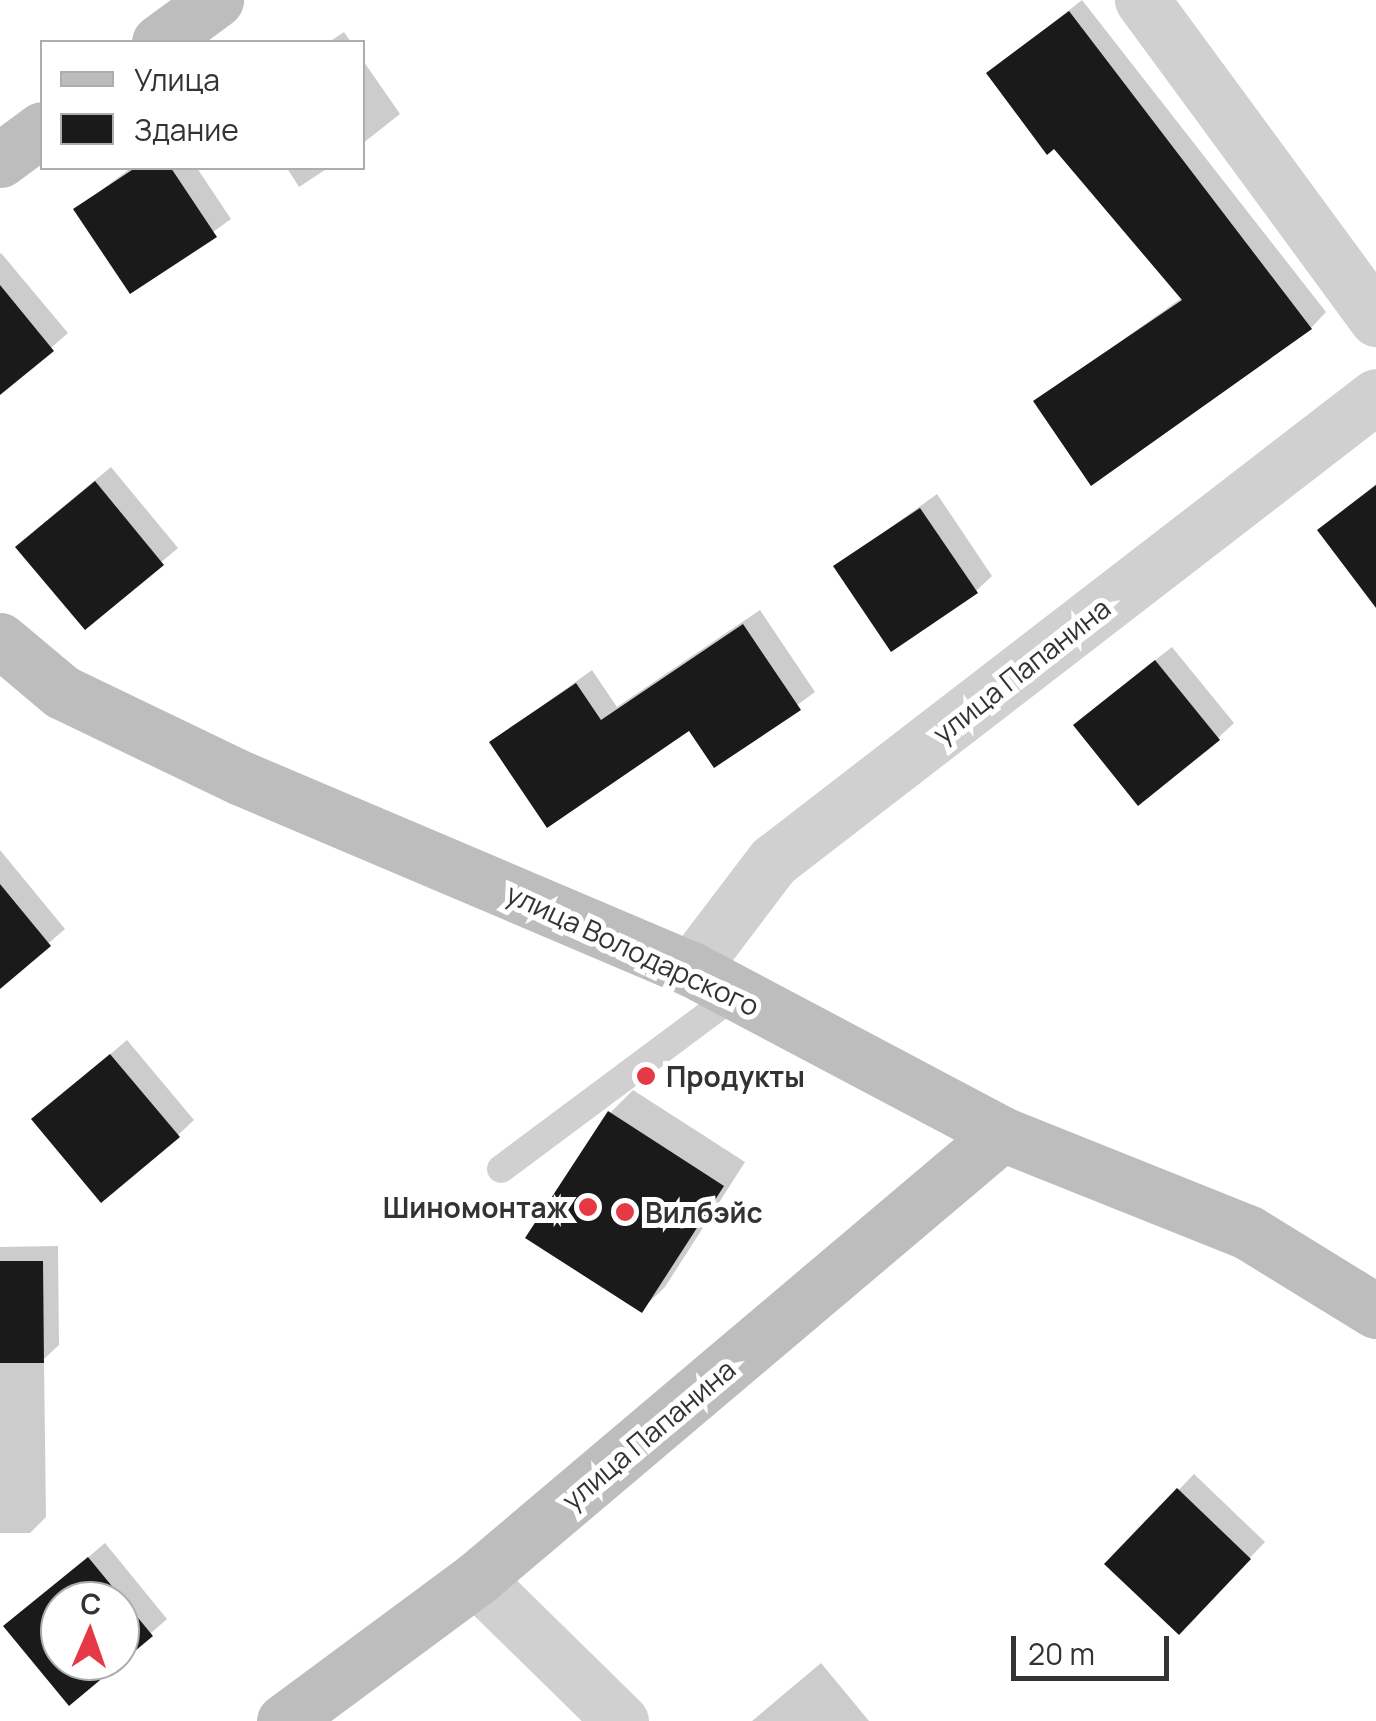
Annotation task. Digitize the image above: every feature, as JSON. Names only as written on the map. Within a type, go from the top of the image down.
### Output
[{"type":"main road","points":[[162,40],[216,0]]},
{"type":"main road","points":[[0,160],[40,130]]},
{"type":"main road","name":"улица Володарского","points":[[0,640],[62,692],[241,778],[713,981],[1002,1134],[1249,1234],[1376,1311]]},
{"type":"main road","name":"улица Папанина","points":[[284,1721],[476,1579],[1002,1134]]},
{"type":"street","points":[[1142,0],[1376,318]]},
{"type":"street","name":"улица Папанина","points":[[713,981],[773,861],[1376,396]]},
{"type":"street","points":[[476,1579],[621,1721]]},
{"type":"lane","points":[[501,1170],[713,981]]},
{"type":"building","points":[[1069,11],[1312,329],[1091,486],[1033,401],[1182,300],[1054,149],[1047,155],[986,73]]},
{"type":"building","points":[[132,170],[172,170],[217,237],[130,294],[73,209]]},
{"type":"building","points":[[0,285],[54,351],[0,395]]},
{"type":"building","points":[[95,481],[164,565],[85,630],[15,547]]},
{"type":"building","points":[[1376,485],[1376,608],[1317,530]]},
{"type":"building","points":[[920,508],[978,593],[891,652],[833,566]]},
{"type":"building","points":[[743,624],[801,710],[714,768],[689,731],[547,828],[489,742],[576,683],[601,720]]},
{"type":"building","points":[[1155,660],[1220,740],[1138,806],[1073,725]]},
{"type":"building","points":[[0,884],[51,946],[0,989]]},
{"type":"building","points":[[110,1054],[180,1137],[101,1203],[31,1119]]},
{"type":"building","name":"Вилбэйс","points":[[608,1111],[724,1186],[642,1313],[525,1238]]},
{"type":"building","points":[[0,1261],[43,1261],[44,1363],[0,1363]]},
{"type":"building","points":[[1177,1488],[1251,1559],[1179,1635],[1104,1564]]},
{"type":"building","points":[[88,1557],[108,1581],[58,1581]]},
{"type":"building","points":[[40,1596],[40,1671],[3,1626]]},
{"type":"building","points":[[140,1620],[153,1636],[140,1647]]},
{"type":"building","points":[[48,1681],[99,1681],[69,1706]]},
{"type":"place","name":"Продукты","points":[[646,1076]]},
{"type":"place","name":"Шиномонтаж","points":[[588,1207]]},
{"type":"place","name":"Вилбэйс","points":[[625,1212]]}]
